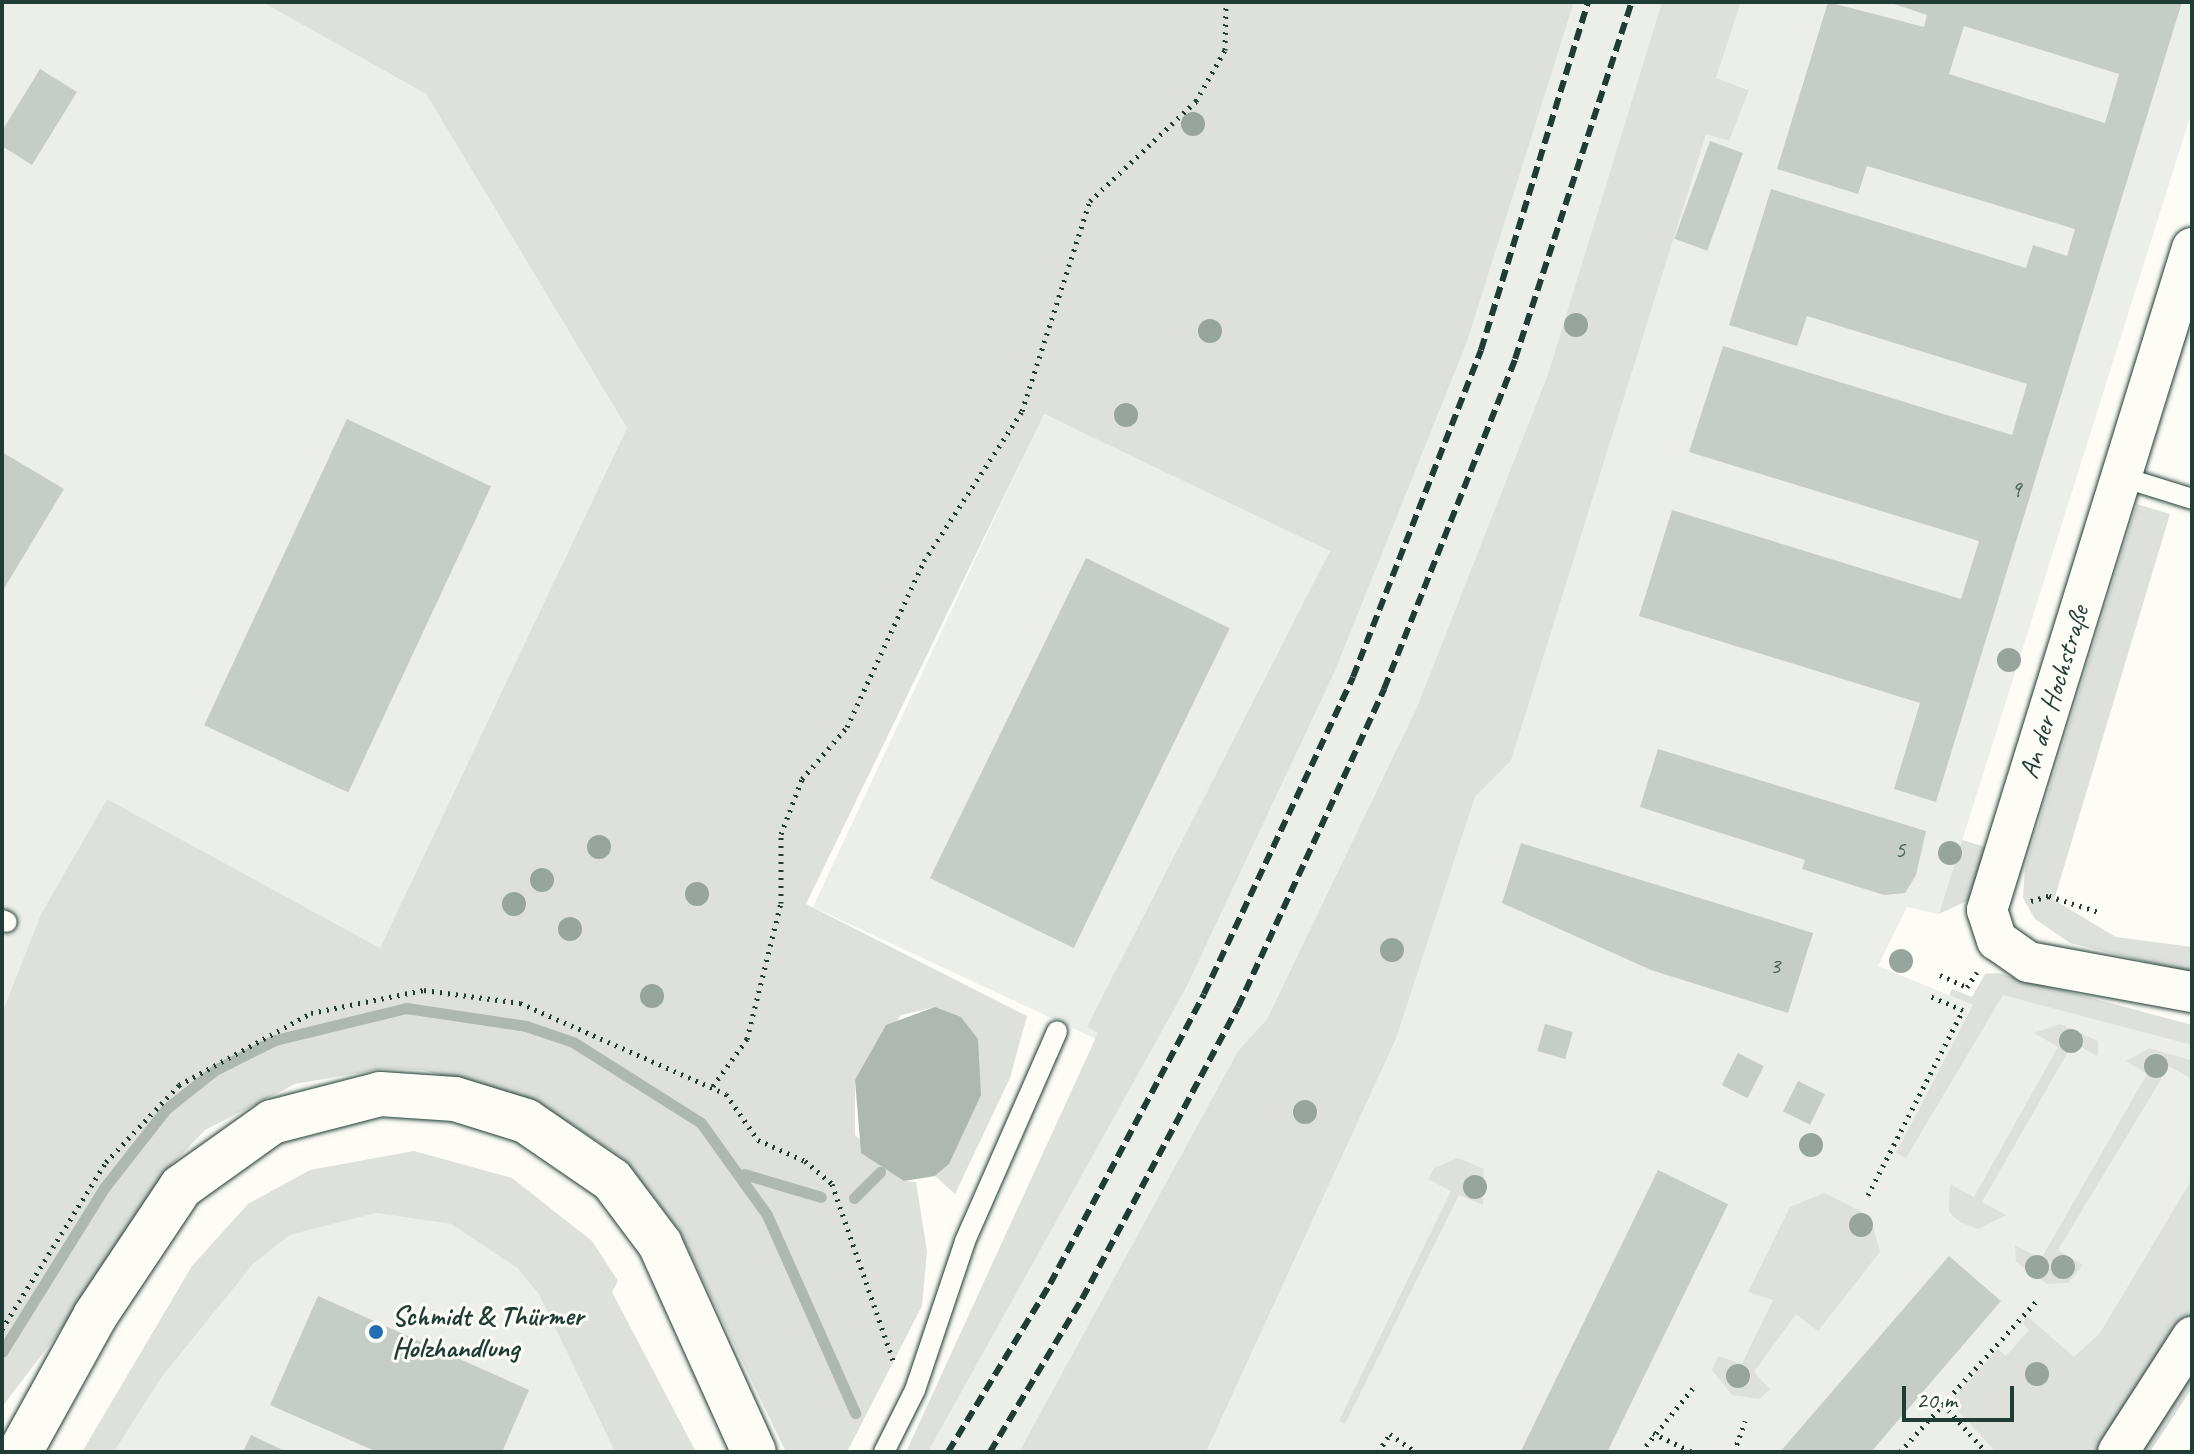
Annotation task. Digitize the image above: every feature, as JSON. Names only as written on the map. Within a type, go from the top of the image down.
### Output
[{"type":"main road","points":[[20,1452],[140,1242],[191,1177],[272,1122],[343,1099],[393,1094],[455,1099],[526,1121],[612,1180],[660,1244],[754,1452]]},
{"type":"street","name":"An der Hochstraße","points":[[1989,926],[1991,891],[2192,248]]},
{"type":"street","points":[[1989,926],[2009,952],[2047,969],[2192,992]]},
{"type":"street","points":[[2118,1452],[2192,1337]]},
{"type":"lane","points":[[2122,477],[2192,499]]},
{"type":"lane","points":[[884,1452],[915,1390],[965,1241],[1057,1031]]},
{"type":"path","points":[[713,1086],[747,1039],[781,903],[781,834],[802,779],[847,727],[924,561],[1022,411],[1090,201],[1196,101],[1225,50],[1226,2]]},
{"type":"path","points":[[1989,926],[2043,896],[2099,912]]},
{"type":"path","points":[[1868,1195],[1963,1010],[1930,996]]},
{"type":"path","points":[[1900,1452],[2039,1298]]},
{"type":"path","points":[[1641,1452],[1653,1433],[1693,1388]]},
{"type":"path","points":[[1943,1404],[1986,1452]]},
{"type":"path","points":[[1734,1452],[1745,1421]]},
{"type":"path","points":[[1653,1433],[1692,1452]]},
{"type":"path","points":[[1378,1452],[1390,1434],[1416,1452]]},
{"type":"shaded area","points":[[2,2],[262,2],[426,94],[627,428],[380,948],[107,799],[41,914],[2,1013]]},
{"type":"shaded area","points":[[262,2],[1574,2],[1467,342],[1335,671],[1186,988],[928,1452],[906,1452],[1098,1033],[1087,1027],[1330,551],[1044,414],[806,904],[1027,1016],[1010,1078],[955,1194],[935,1176],[949,1164],[935,1007],[901,1015],[855,1080],[855,1135],[904,1181],[916,1182],[927,1251],[922,1306],[847,1452],[786,1452],[679,1230],[625,1160],[537,1101],[422,1070],[382,1069],[295,1084],[205,1130],[164,1173],[78,1307],[2,1407],[2,1013],[41,914],[107,799],[380,948],[627,428],[426,94]]},
{"type":"shaded area","points":[[1574,2],[1662,2],[1548,374],[1417,707],[1267,1019],[1238,1051],[1019,1452],[928,1452],[1186,988],[1335,671],[1467,342]]},
{"type":"shaded area","points":[[1662,2],[1741,2],[1716,78],[1749,90],[1729,141],[1706,134],[1511,761],[1475,797],[1396,1039],[1206,1452],[1019,1452],[1238,1051],[1267,1019],[1417,707],[1548,374]]},
{"type":"shaded area","points":[[1741,2],[2192,2],[2192,111],[1939,914],[1907,907],[1878,966],[1973,1005],[1987,977],[2192,1025],[2192,1228],[2121,1339],[1994,1452],[1206,1452],[1396,1039],[1475,797],[1511,761],[1706,133],[1729,141],[1748,89],[1716,78]]},
{"type":"shaded area","points":[[1043,414],[1331,548],[1101,1041],[813,907]]},
{"type":"shaded area","points":[[2137,504],[2170,514],[2054,900],[2116,937],[2192,947],[2192,973],[2070,943],[2035,919],[2023,898],[2025,868]]},
{"type":"shaded area","points":[[1962,840],[1986,847],[1969,900],[1939,914]]},
{"type":"shaded area","points":[[1998,973],[2192,1025],[2192,1045],[2003,995],[1906,1158],[1896,1153],[1973,1005],[1949,995],[1952,989],[1972,997],[1985,974]]},
{"type":"shaded area","points":[[935,1007],[961,1017],[978,1039],[981,1095],[949,1164],[935,1176],[904,1181],[861,1153],[855,1080],[886,1025]]},
{"type":"shaded area","points":[[2060,1024],[2098,1041],[2098,1056],[2073,1043],[1982,1202],[2006,1215],[1978,1229],[1960,1222],[1949,1212],[1950,1184],[1974,1197],[2058,1047],[2034,1033]]},
{"type":"shaded area","points":[[2150,1048],[2190,1060],[2192,1079],[2169,1066],[2058,1250],[2083,1265],[2068,1283],[2047,1284],[2016,1262],[2015,1245],[2041,1259],[2147,1074],[2126,1061]]},
{"type":"shaded area","points":[[414,1151],[512,1178],[592,1241],[618,1281],[612,1292],[696,1452],[615,1452],[539,1294],[517,1268],[451,1224],[376,1213],[290,1235],[254,1263],[161,1378],[114,1452],[82,1452],[192,1266],[248,1204],[310,1170]]},
{"type":"shaded area","points":[[1458,1158],[1484,1169],[1483,1205],[1459,1195],[1345,1424],[1339,1421],[1451,1191],[1428,1179],[1434,1168]]},
{"type":"shaded area","points":[[2192,1179],[2192,1317],[2106,1452],[1995,1451],[1950,1402],[1998,1349],[2006,1356],[2029,1330],[2022,1323],[2028,1317],[2074,1357],[2100,1333]]},
{"type":"shaded area","points":[[1824,1193],[1870,1216],[1880,1252],[1818,1331],[1796,1314],[1754,1372],[1770,1389],[1760,1399],[1732,1395],[1712,1370],[1718,1356],[1742,1364],[1773,1300],[1748,1292],[1790,1207]]},
{"type":"shaded area","name":"Schmidt & Thürmer Holzhandlung","points":[[376,1213],[451,1224],[517,1268],[539,1293],[615,1452],[114,1452],[161,1378],[254,1263],[290,1235]]},
{"type":"shaded area","points":[[2192,1358],[2192,1388],[2150,1452],[2130,1452]]},
{"type":"building","points":[[1828,2],[1924,27],[1927,15],[1888,2],[2182,2],[1936,802],[1894,789],[1920,703],[1639,616],[1672,510],[1961,599],[1979,541],[1689,452],[1723,346],[2012,435],[2027,384],[1807,316],[1797,346],[1729,325],[1771,189],[2026,268],[2033,245],[2067,256],[2075,229],[1867,166],[1858,194],[1777,169]],"holes":[[[1964,26],[2119,74],[2105,123],[1949,74]]]},
{"type":"building","points":[[40,69],[77,92],[32,165],[2,146],[2,131]]},
{"type":"building","points":[[1710,141],[1743,153],[1707,251],[1674,239]]},
{"type":"building","points":[[347,419],[491,486],[348,793],[204,725]]},
{"type":"building","points":[[2,452],[64,489],[2,592]]},
{"type":"building","points":[[1086,558],[1230,628],[1074,948],[930,878]]},
{"type":"building","points":[[1658,749],[1926,831],[1916,875],[1905,893],[1884,895],[1802,869],[1805,860],[1640,807]]},
{"type":"building","points":[[1521,843],[1813,933],[1788,1013],[1651,970],[1502,903]]},
{"type":"building","points":[[1545,1024],[1573,1032],[1565,1059],[1537,1051]]},
{"type":"building","points":[[1738,1053],[1764,1066],[1747,1098],[1722,1085]]},
{"type":"building","points":[[1798,1081],[1825,1094],[1810,1125],[1783,1112]]},
{"type":"building","points":[[1658,1170],[1728,1204],[1607,1452],[1521,1451]]},
{"type":"building","points":[[1949,1256],[2001,1301],[1871,1452],[1780,1452]]},
{"type":"building","points":[[318,1296],[529,1390],[502,1452],[377,1452],[270,1405]]},
{"type":"building","points":[[251,1435],[287,1452],[243,1452]]},
{"type":"waterway","points":[[2,1352],[104,1188],[166,1109],[215,1070],[275,1040],[406,1008],[526,1026],[573,1042],[701,1123],[767,1215],[855,1413]]},
{"type":"waterway","points":[[854,1198],[880,1172]]},
{"type":"waterway","points":[[744,1174],[821,1197]]},
{"type":"railway","points":[[948,1452],[1050,1284],[1204,994],[1353,677],[1481,350],[1588,2]]},
{"type":"railway","points":[[990,1452],[1082,1299],[1238,1007],[1384,689],[1515,359],[1632,2]]},
{"type":"place","name":"Schmidt & Thürmer Holzhandlung","points":[[376,1332]]}]
